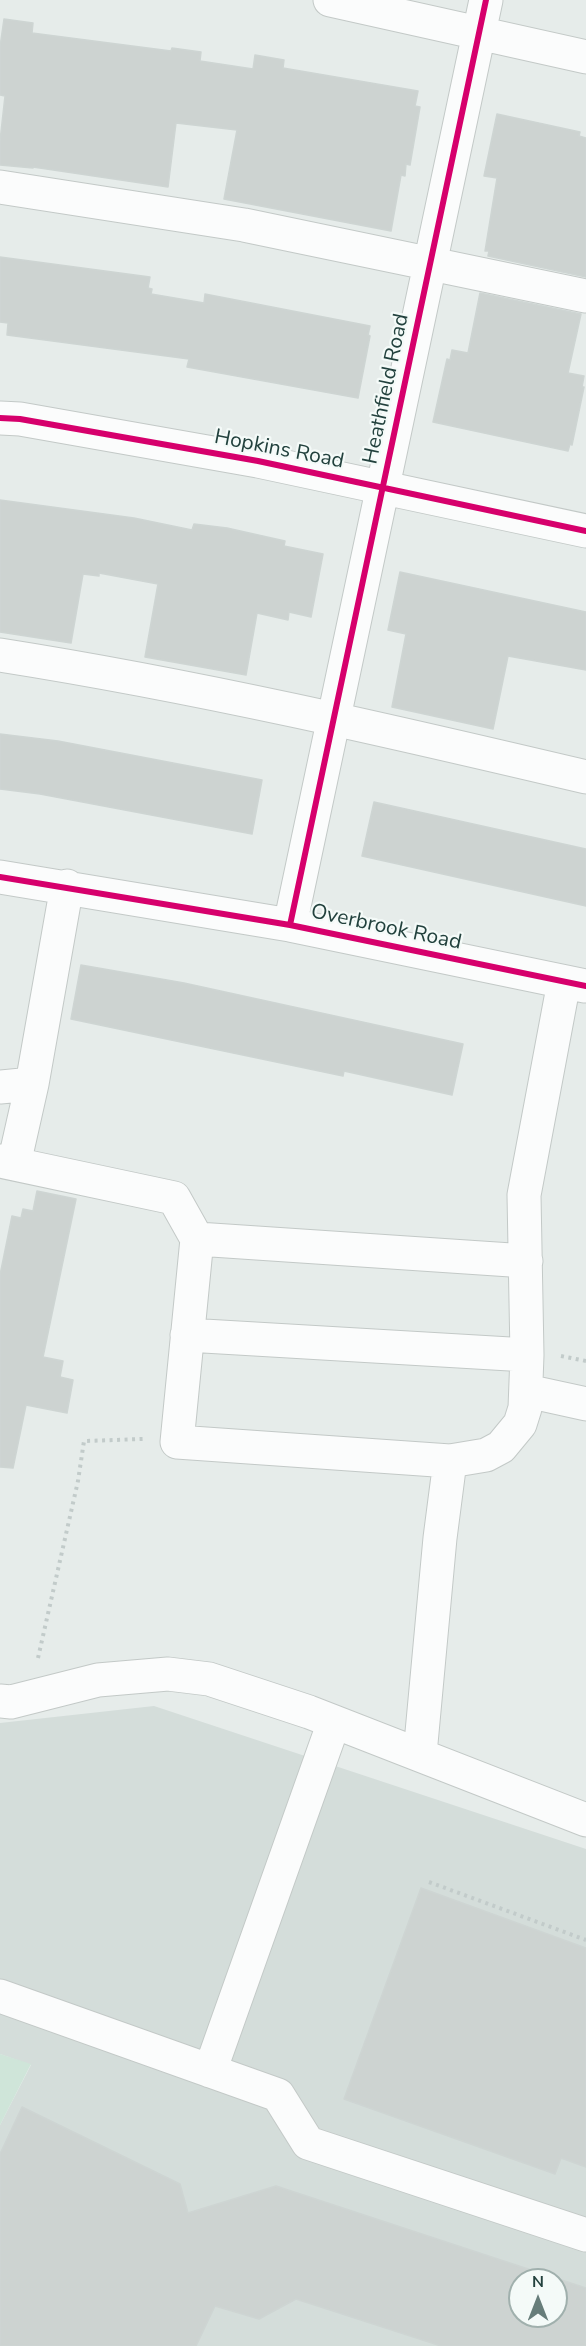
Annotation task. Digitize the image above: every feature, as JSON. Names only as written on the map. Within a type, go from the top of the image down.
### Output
[{"type":"street","points":[[330,0],[586,57]]},
{"type":"street","name":"Heathfield Road","points":[[290,925],[486,0]]},
{"type":"street","points":[[0,187],[244,225],[586,296]]},
{"type":"street","name":"Hopkins Road","points":[[0,417],[258,461],[586,531]]},
{"type":"street","points":[[0,655],[108,672],[334,718],[586,777]]},
{"type":"street","name":"Overbrook Road","points":[[0,876],[290,925],[575,984]]},
{"type":"street","points":[[67,886],[16,1086],[7,1162],[174,1198],[197,1239],[177,1442],[450,1461],[486,1455],[501,1447],[520,1424],[525,1408],[524,1195],[575,984]]},
{"type":"street","points":[[197,1239],[526,1261]]},
{"type":"street","points":[[187,1335],[526,1355]]},
{"type":"street","points":[[526,1391],[586,1404]]},
{"type":"street","points":[[420,1754],[450,1461]]},
{"type":"street","points":[[0,1701],[11,1702],[98,1680],[168,1674],[210,1678],[420,1754],[586,1820]]},
{"type":"street","points":[[210,2071],[334,1722]]},
{"type":"street","points":[[0,1996],[278,2095],[308,2143],[586,2235]]},
{"type":"path","points":[[28,1662],[37,1660],[78,1481],[84,1441],[133,1440],[178,1435]]},
{"type":"path","points":[[429,1882],[586,1940]]},
{"type":"shaded area","points":[[154,1706],[586,1849],[586,2346],[0,2346],[0,2125],[31,2065],[0,2054],[0,1723]]},
{"type":"green space","points":[[0,2054],[31,2064],[0,2125]]},
{"type":"building","points":[[4,19],[33,23],[32,33],[171,51],[172,48],[201,52],[200,61],[253,69],[255,55],[284,60],[283,68],[418,91],[415,106],[420,107],[410,165],[406,164],[405,176],[401,175],[391,231],[224,199],[237,130],[176,123],[168,187],[33,167],[0,165],[5,96],[0,95],[0,47]]},
{"type":"building","points":[[497,114],[580,132],[579,136],[586,138],[586,277],[488,256],[489,251],[485,251],[497,178],[484,176]]},
{"type":"building","points":[[0,257],[150,277],[148,288],[152,289],[151,294],[204,303],[205,294],[370,326],[358,398],[187,367],[189,359],[7,335],[8,323],[0,322]]},
{"type":"building","points":[[480,293],[581,314],[568,373],[584,376],[582,387],[584,387],[572,445],[570,444],[568,451],[433,422],[447,359],[450,360],[452,350],[468,353]]},
{"type":"building","points":[[0,500],[134,518],[192,530],[194,524],[227,528],[285,541],[284,546],[323,554],[311,617],[289,612],[288,620],[257,613],[246,675],[145,657],[158,584],[99,573],[99,576],[83,574],[71,643],[0,632]]},
{"type":"building","points":[[400,572],[586,612],[586,670],[508,656],[493,729],[392,707],[406,634],[388,630]]},
{"type":"building","points":[[0,734],[58,741],[262,780],[252,834],[40,794],[0,789]]},
{"type":"building","points":[[374,802],[586,849],[586,906],[362,856]]},
{"type":"building","points":[[81,965],[184,983],[463,1044],[452,1095],[344,1071],[343,1076],[71,1019]]},
{"type":"building","points":[[37,1191],[76,1199],[43,1357],[63,1361],[60,1377],[73,1380],[67,1413],[26,1405],[13,1468],[0,1467],[0,1275],[12,1216],[21,1218],[23,1209],[33,1211]]},
{"type":"building","points":[[421,1888],[586,1948],[586,2167],[561,2158],[555,2174],[344,2099]]},
{"type":"building","points":[[22,2107],[180,2184],[188,2213],[276,2186],[525,2268],[508,2268],[508,2328],[568,2328],[568,2282],[586,2288],[586,2346],[441,2346],[296,2299],[259,2319],[215,2306],[196,2346],[0,2346],[0,2154]]},
{"type":"cycle path","points":[[290,925],[486,0]]},
{"type":"cycle path","points":[[0,418],[20,419],[258,461],[586,531]]},
{"type":"cycle path","points":[[0,877],[290,925],[586,986]]}]
